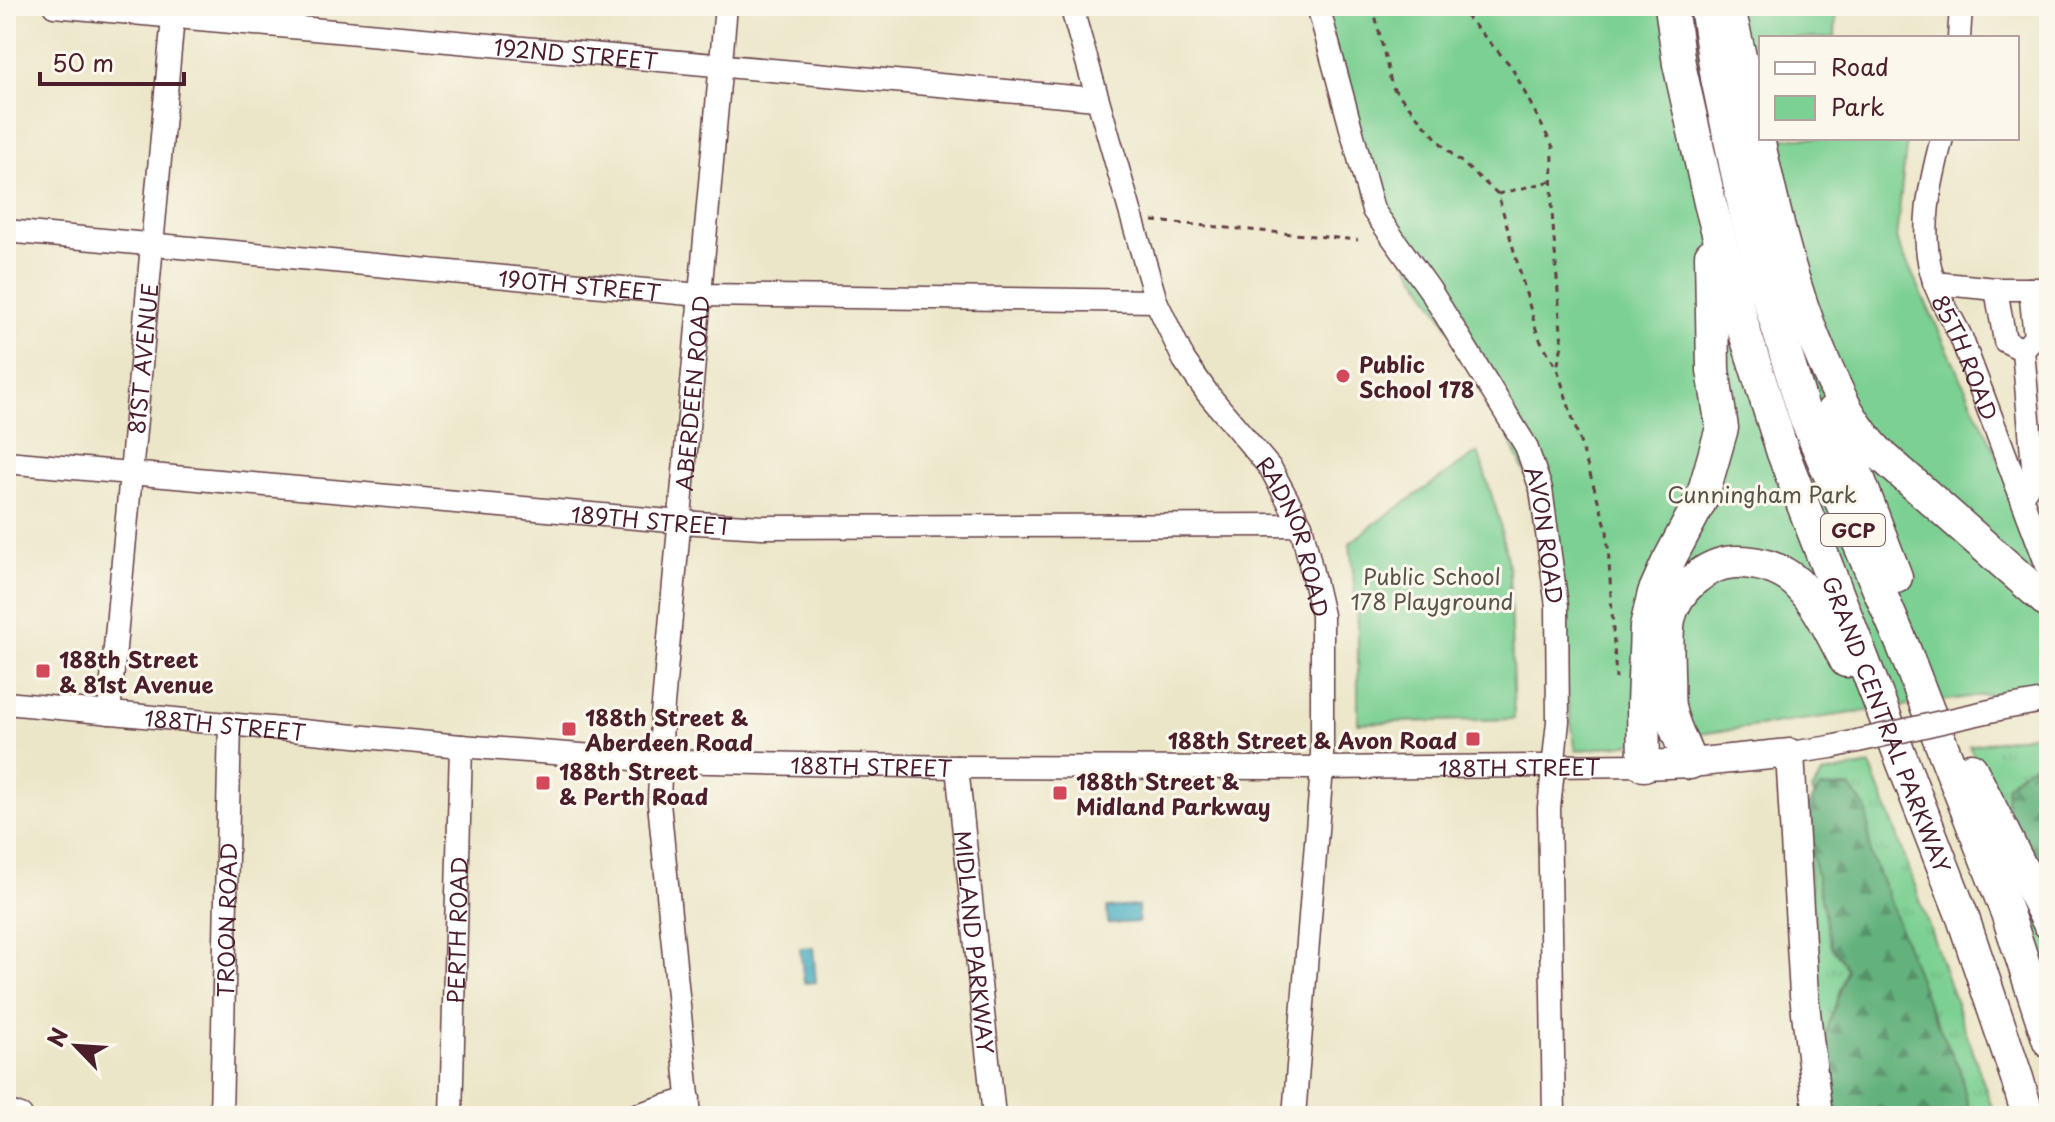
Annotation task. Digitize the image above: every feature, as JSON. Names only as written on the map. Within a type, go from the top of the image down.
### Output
[{"type":"highway","name":"GRAND CENTRAL PARKWAY","points":[[1671,6],[1679,64],[1710,203],[1744,330],[1783,453],[1963,918],[2028,1116]]},
{"type":"highway","name":"GRAND CENTRAL PARKWAY","points":[[1706,6],[1717,78],[1746,215],[1806,419],[1920,691],[2007,913],[2049,1041]]},
{"type":"highway","points":[[1728,6],[1759,140]]},
{"type":"highway","points":[[1759,140],[1797,290],[1838,426],[1952,724],[1984,796],[2049,923]]},
{"type":"highway","points":[[1644,765],[1646,627],[1660,579],[1702,498],[1722,428],[1713,370],[1710,203]]},
{"type":"highway","points":[[1811,332],[1841,402],[1870,444],[2049,603]]},
{"type":"highway","points":[[1690,763],[1669,710],[1667,636],[1670,616],[1696,578],[1722,563],[1742,562],[1761,564],[1780,571],[1796,582],[1816,605],[1906,769]]},
{"type":"main road","points":[[1644,765],[1790,753],[1804,995],[1818,1116]]},
{"type":"street","name":"192ND STREET","points":[[54,6],[173,12],[1096,99]]},
{"type":"street","name":"ABERDEEN ROAD","points":[[690,1108],[659,803],[660,761],[726,6]]},
{"type":"street","name":"RADNOR ROAD","points":[[1071,6],[1156,301],[1184,360],[1208,394],[1271,469],[1301,525],[1322,615],[1322,768],[1294,1116]]},
{"type":"street","name":"AVON ROAD","points":[[1318,6],[1373,210],[1430,290],[1526,446],[1541,489],[1557,606],[1558,721],[1549,808],[1554,1116]]},
{"type":"street","points":[[1959,36],[1961,6]]},
{"type":"street","name":"81ST AVENUE","points":[[109,713],[173,12]]},
{"type":"street","name":"85TH ROAD","points":[[1942,140],[1932,178],[1926,228],[1934,283],[1961,337],[2049,571]]},
{"type":"street","name":"190TH STREET","points":[[6,231],[700,295],[1156,301]]},
{"type":"street","points":[[1934,283],[1996,289],[2040,289],[2035,337],[2023,350],[2034,477],[2021,496]]},
{"type":"street","points":[[1996,289],[2005,341],[2023,350]]},
{"type":"street","name":"189TH STREET","points":[[6,462],[762,527],[1301,525]]},
{"type":"street","points":[[1790,753],[2049,700]]},
{"type":"street","name":"188TH STREET","points":[[6,703],[461,746],[660,761],[957,767],[1644,765]]},
{"type":"street","name":"TROON ROAD","points":[[221,1116],[230,724]]},
{"type":"street","name":"PERTH ROAD","points":[[451,1116],[461,746]]},
{"type":"street","name":"MIDLAND PARKWAY","points":[[957,767],[994,1116]]},
{"type":"street","points":[[633,1116],[690,1108]]},
{"type":"street","points":[[6,1111],[21,1116]]},
{"type":"path","points":[[1373,6],[1392,87],[1445,148],[1498,194],[1538,336],[1557,368],[1607,529],[1617,688]]},
{"type":"path","points":[[1457,6],[1511,66],[1553,147],[1552,212],[1562,345],[1557,368]]},
{"type":"path","points":[[1498,194],[1552,181]]},
{"type":"path","points":[[1150,221],[1358,240]]},
{"type":"green space","name":"Cunningham Park","points":[[1323,6],[1836,6],[1835,36],[1759,36],[1759,140],[1907,140],[1896,239],[2049,567],[2049,686],[1576,751],[1528,479],[1480,375],[1369,203]]},
{"type":"green space","name":"Public School 178 Playground","points":[[1478,452],[1499,519],[1509,570],[1514,719],[1358,723],[1358,624],[1350,543]]},
{"type":"green space","points":[[2049,732],[2049,901],[1969,746]]},
{"type":"green space","points":[[2039,761],[2049,767],[2049,865],[2027,851],[2007,815],[2006,786]]},
{"type":"green space","points":[[1870,765],[1995,1116],[1828,1116],[1805,807],[1816,802],[1812,790],[1823,774]]},
{"type":"green space","points":[[1850,787],[1867,810],[1870,853],[1928,1004],[1960,1070],[1970,1116],[1830,1116],[1824,1039],[1847,970],[1831,947],[1805,811],[1820,788]]},
{"type":"green space","points":[[1975,788],[2049,933],[2049,993]]},
{"type":"water","points":[[1138,906],[1139,922],[1108,924],[1107,908]]},
{"type":"water","points":[[813,947],[816,982],[804,983],[800,948]]},
{"type":"place","name":"Public School 178","points":[[1343,376]]},
{"type":"place","name":"188th Street & 81st Avenue","points":[[43,671]]},
{"type":"place","name":"188th Street & Aberdeen Road","points":[[569,729]]},
{"type":"place","name":"188th Street & Avon Road","points":[[1473,739]]},
{"type":"place","name":"188th Street & Perth Road","points":[[543,783]]},
{"type":"place","name":"188th Street & Midland Parkway","points":[[1060,793]]}]
